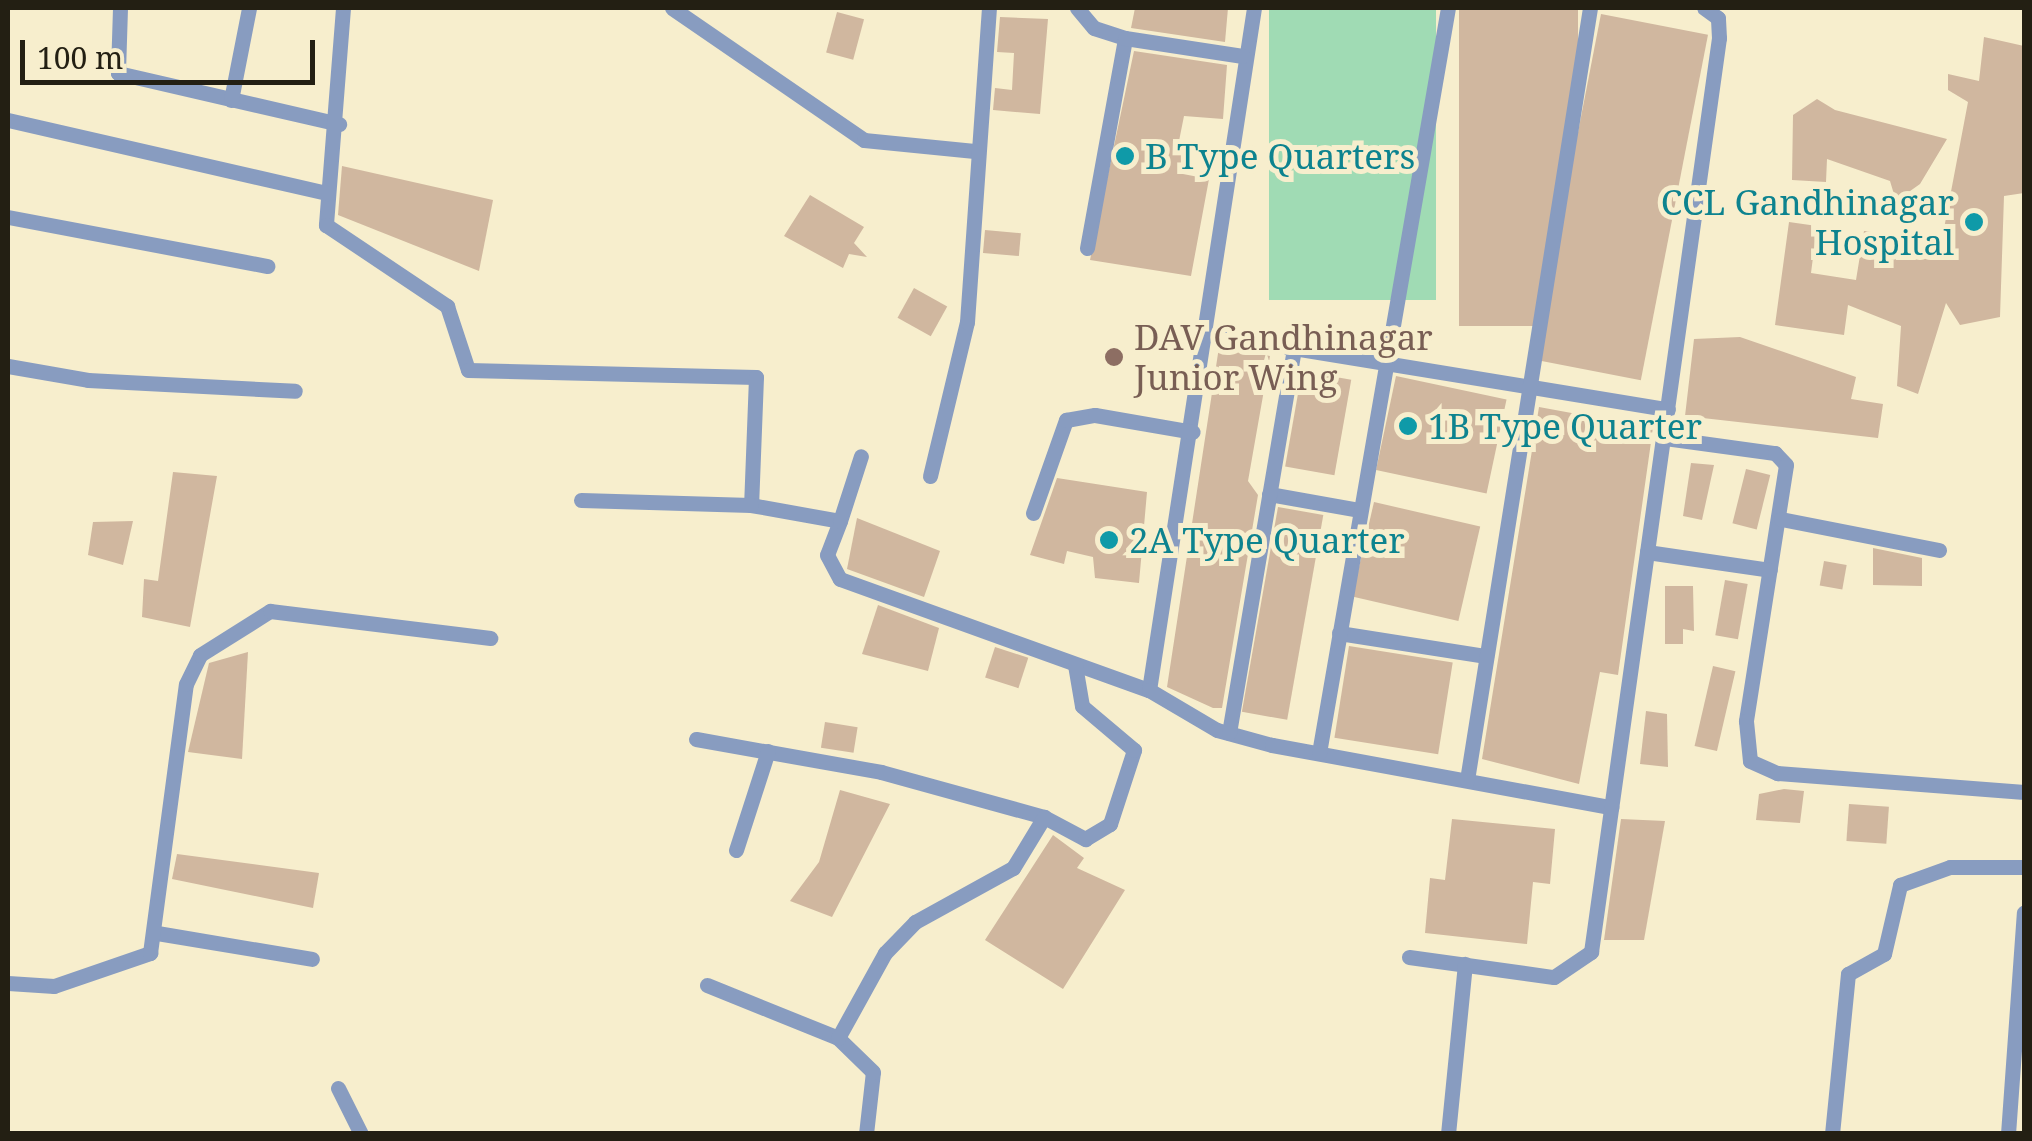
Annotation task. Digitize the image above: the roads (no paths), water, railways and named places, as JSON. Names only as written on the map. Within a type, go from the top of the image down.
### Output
[{"type":"street","points":[[120,8],[118,73],[339,124]]},
{"type":"street","points":[[231,100],[249,8]]},
{"type":"street","points":[[343,8],[339,124],[328,193],[333,236],[447,306],[460,357],[482,377],[756,377],[751,504]]},
{"type":"street","points":[[672,8],[864,140],[974,151]]},
{"type":"street","points":[[930,476],[967,322],[974,151],[989,8]]},
{"type":"street","points":[[1077,8],[1094,28],[1125,38],[1243,56]]},
{"type":"street","points":[[1149,690],[1193,432],[1243,56],[1254,8]]},
{"type":"street","points":[[1320,753],[1384,362],[1448,8]]},
{"type":"street","points":[[1467,780],[1590,8]]},
{"type":"street","points":[[1409,957],[1554,977],[1583,966],[1611,807],[1665,438],[1711,13]]},
{"type":"street","points":[[1087,248],[1125,38]]},
{"type":"street","points":[[8,120],[328,193]]},
{"type":"street","points":[[8,217],[267,266]]},
{"type":"street","points":[[1208,334],[1668,409]]},
{"type":"street","points":[[1229,734],[1294,347]]},
{"type":"street","points":[[8,366],[88,380],[295,392]]},
{"type":"street","points":[[1033,513],[1066,420],[1094,414],[1193,432]]},
{"type":"street","points":[[1665,438],[1775,454],[1786,464],[1744,745],[1759,769],[2024,792]]},
{"type":"street","points":[[861,456],[827,556],[840,579],[1149,690],[1229,734],[1611,807]]},
{"type":"street","points":[[1269,494],[1359,510]]},
{"type":"street","points":[[580,500],[751,504],[840,521]]},
{"type":"street","points":[[1780,520],[1939,550]]},
{"type":"street","points":[[1647,552],[1770,570]]},
{"type":"street","points":[[8,983],[54,986],[140,959],[156,933],[186,684],[200,655],[270,611],[490,638]]},
{"type":"street","points":[[1339,632],[1486,656]]},
{"type":"street","points":[[696,739],[1016,802],[1096,836],[1134,766],[1127,739],[1082,706],[1076,664]]},
{"type":"street","points":[[736,850],[768,751]]},
{"type":"street","points":[[838,1038],[901,934],[1013,868],[1044,817]]},
{"type":"street","points":[[1832,1134],[1848,974],[1884,954],[1900,885],[1950,867],[2024,867]]},
{"type":"street","points":[[2008,1134],[2018,1100],[2024,912]]},
{"type":"street","points":[[156,933],[312,959]]},
{"type":"street","points":[[1448,1134],[1465,964]]},
{"type":"street","points":[[707,985],[838,1038],[873,1072],[866,1134]]},
{"type":"street","points":[[338,1088],[361,1134]]},
{"type":"place","name":"B Type Quarters","points":[[1125,156]]},
{"type":"place","name":"CCL Gandhinagar Hospital","points":[[1974,222]]},
{"type":"place","name":"DAV Gandhinagar Junior Wing","points":[[1114,357]]},
{"type":"place","name":"1B Type Quarter","points":[[1408,426]]},
{"type":"place","name":"2A Type Quarter","points":[[1109,540]]}]
